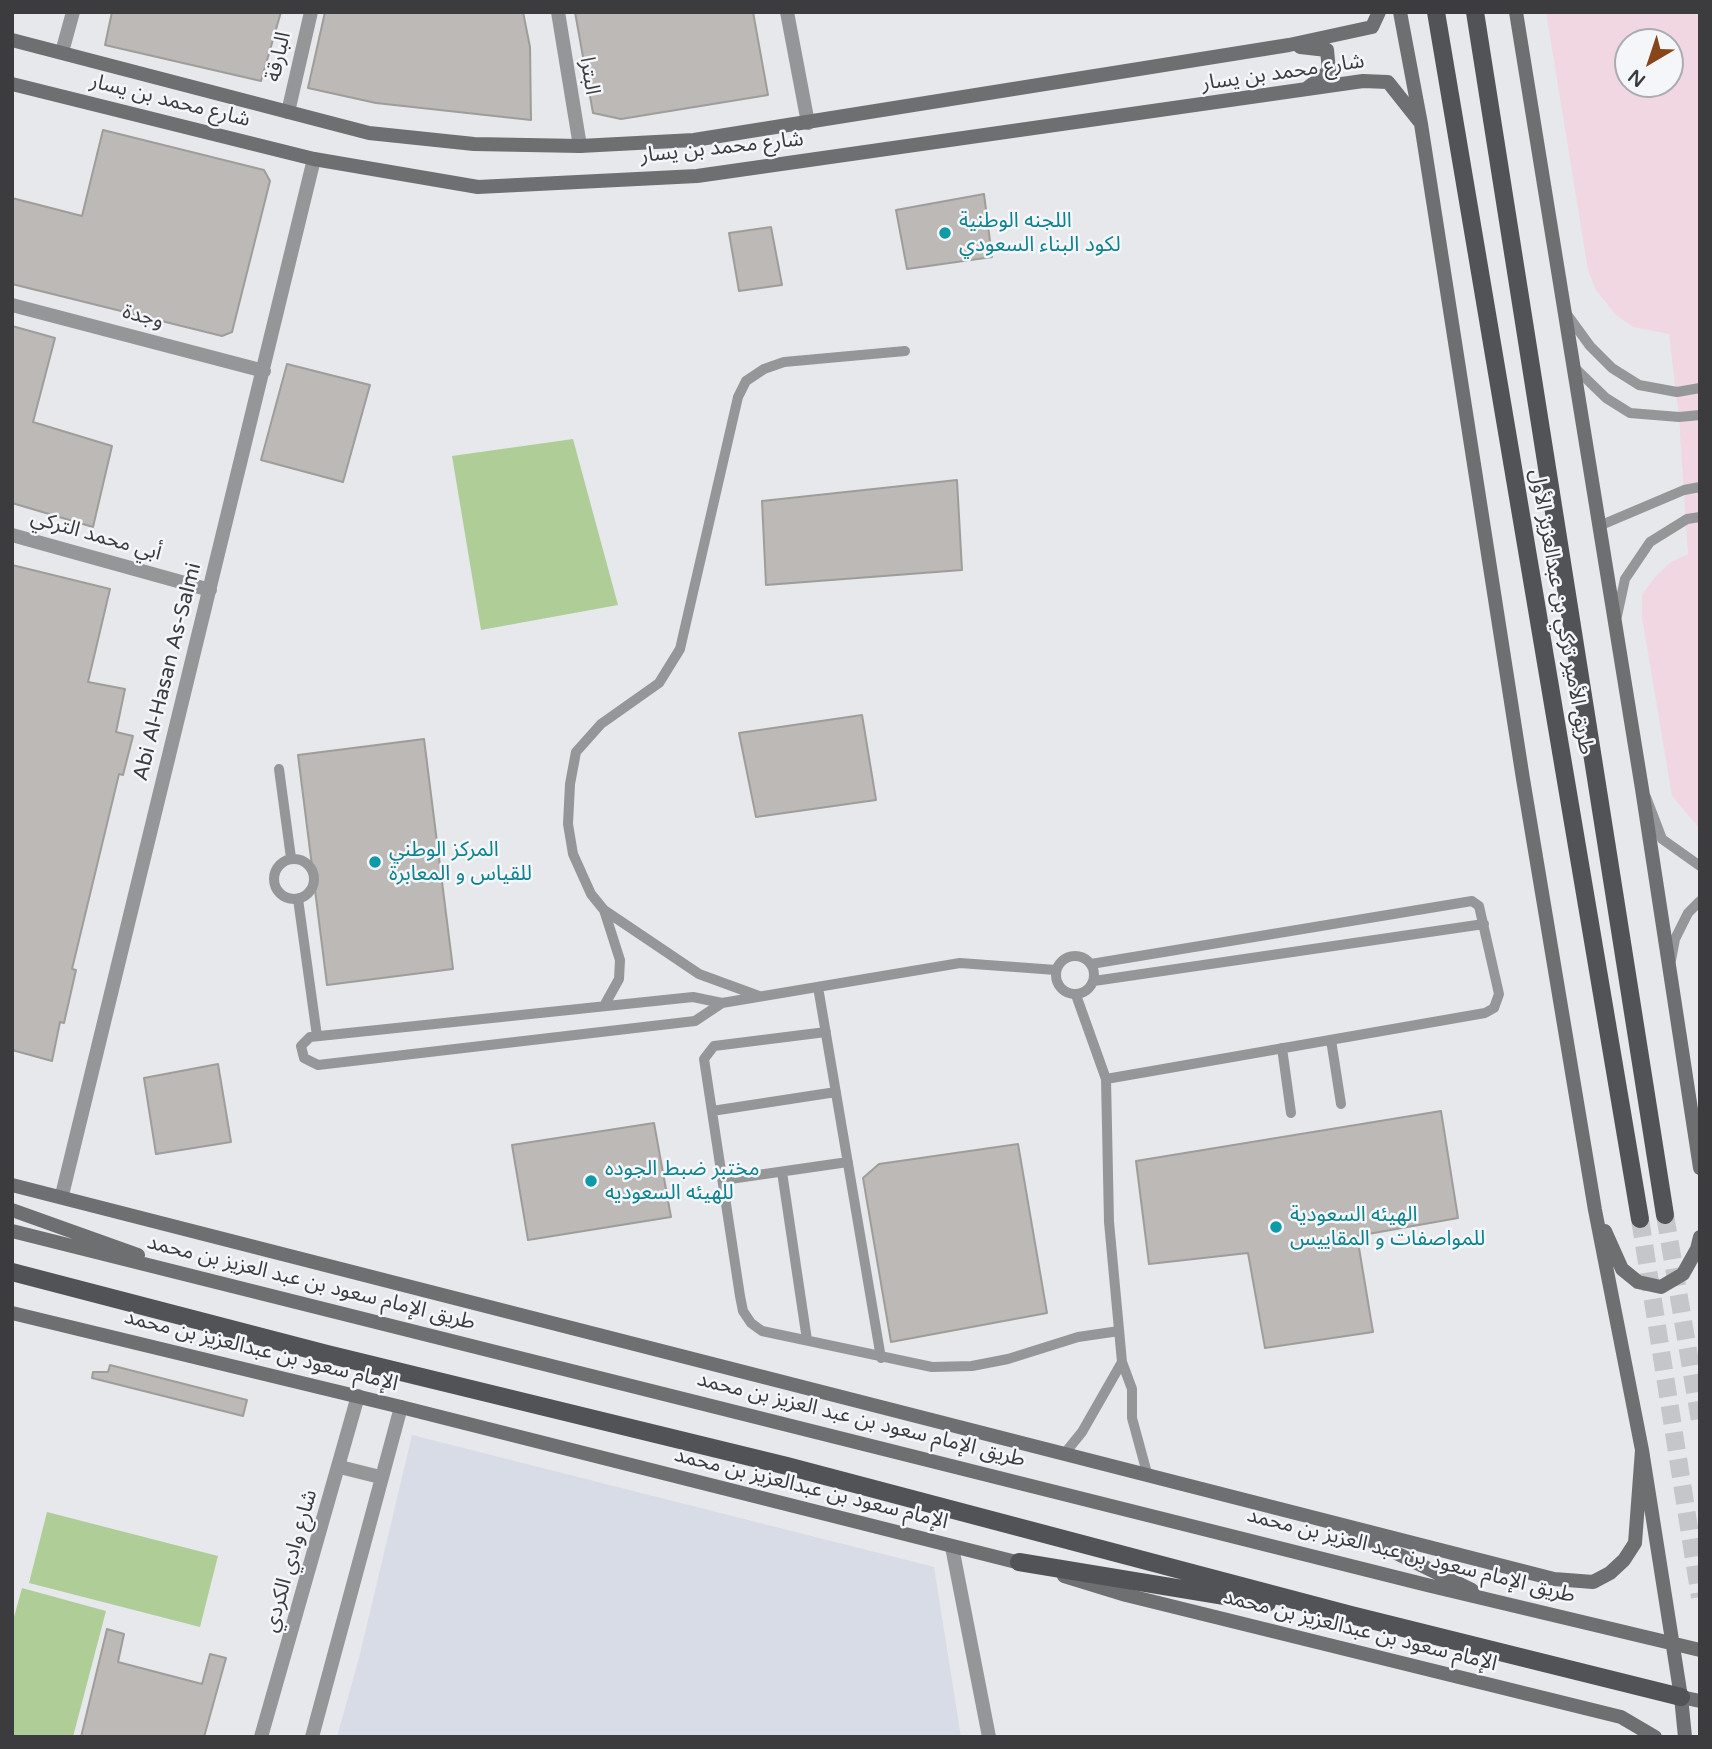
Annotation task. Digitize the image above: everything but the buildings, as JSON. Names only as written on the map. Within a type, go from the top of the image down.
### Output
[{"type":"main road","name":"شارع محمد بن يسار","points":[[12,40],[369,133],[474,144],[580,146],[694,139],[808,123],[1289,46],[1372,27],[1379,12]]},
{"type":"main road","points":[[1400,12],[1421,124],[1523,779],[1595,1210],[1642,1450],[1685,1737]]},
{"type":"main road","name":"طريق الأمير تركي بن عبدالعزيز الأول","points":[[1436,12],[1640,1219]]},
{"type":"main road","name":"طريق الأمير تركي بن عبدالعزيز الأول","points":[[1475,12],[1665,1215]]},
{"type":"main road","points":[[1516,12],[1642,789],[1700,1168]]},
{"type":"main road","points":[[1289,46],[1327,50],[1329,71],[1302,92]]},
{"type":"main road","name":"شارع محمد بن يسار","points":[[12,84],[314,159],[478,187],[697,176],[1302,92],[1363,81],[1388,82],[1421,124]]},
{"type":"main road","points":[[12,1185],[62,1195],[1554,1579],[1593,1582],[1610,1573],[1635,1543],[1642,1450]]},
{"type":"main road","points":[[12,1210],[201,1279]]},
{"type":"main road","points":[[1595,1210],[1622,1269],[1638,1282],[1661,1287],[1683,1274],[1697,1249],[1700,1237]]},
{"type":"main road","name":"طريق الإمام سعود بن عبد العزيز بن محمد","points":[[12,1231],[1492,1601],[1612,1628],[1673,1646],[1700,1650]]},
{"type":"main road","points":[[12,1272],[327,1354],[787,1466],[1352,1615],[1700,1701]]},
{"type":"main road","name":"الإمام سعود بن عبدالعزيز بن محمد","points":[[12,1313],[401,1406],[1019,1562],[1126,1595],[1598,1711],[1621,1717],[1655,1737]]},
{"type":"main road","points":[[1325,1519],[1492,1601]]},
{"type":"main road","points":[[1019,1562],[1352,1615]]},
{"type":"street","points":[[62,52],[73,12]]},
{"type":"street","name":"البارقة","points":[[288,112],[311,12]]},
{"type":"street","name":"البترا","points":[[558,12],[580,146]]},
{"type":"street","points":[[787,12],[808,123]]},
{"type":"street","name":"Abi Al-Hasan As-Salmi","points":[[62,1195],[314,159]]},
{"type":"street","name":"وجدة","points":[[12,305],[264,370]]},
{"type":"street","name":"أبي محمد التركي","points":[[12,535],[210,590]]},
{"type":"street","name":"شارع وادي الكردي","points":[[261,1737],[340,1467],[358,1396]]},
{"type":"street","points":[[312,1737],[401,1406]]},
{"type":"street","points":[[340,1467],[380,1477]]},
{"type":"street","points":[[951,1547],[989,1737]]},
{"type":"lane","points":[[1564,310],[1590,346],[1612,369],[1639,385],[1677,392],[1700,388]]},
{"type":"lane","points":[[761,997],[699,974],[604,909],[591,894],[573,854],[568,824],[570,784],[576,752],[601,724],[659,683],[680,649],[738,397],[746,381],[764,369],[784,362],[905,351]]},
{"type":"lane","points":[[1573,366],[1606,398],[1630,413],[1679,418],[1700,415]]},
{"type":"lane","points":[[1599,526],[1674,494],[1700,487]]},
{"type":"lane","points":[[1615,622],[1626,579],[1650,542],[1687,519],[1700,517]]},
{"type":"lane","points":[[279,769],[291,858]]},
{"type":"lane","points":[[1642,789],[1655,813],[1662,839],[1700,866]]},
{"type":"lane","points":[[291,858],[302,859],[312,867],[316,878],[313,890],[298,899],[281,895],[275,885],[274,873],[280,863],[291,858]]},
{"type":"lane","points":[[298,899],[317,1036]]},
{"type":"lane","points":[[1091,964],[1472,901],[1479,906],[1499,994],[1494,1007],[1485,1013],[1106,1079]]},
{"type":"lane","points":[[1669,973],[1675,939],[1688,913],[1700,901]]},
{"type":"lane","points":[[604,909],[620,960],[619,979],[604,1006]]},
{"type":"lane","points":[[1094,981],[1484,924]]},
{"type":"lane","points":[[1074,955],[1086,958],[1091,964],[1094,981],[1088,991],[1076,995],[1064,992],[1056,982],[1056,970],[1063,959],[1074,955]]},
{"type":"lane","points":[[722,1003],[695,1021],[318,1065],[304,1058],[302,1046],[303,1041],[317,1036],[604,1006],[693,997],[722,1003],[960,963],[1056,970]]},
{"type":"lane","points":[[818,987],[881,1358]]},
{"type":"lane","points":[[1076,995],[1106,1079],[1109,1222],[1122,1362],[1132,1389],[1132,1418],[1147,1473]]},
{"type":"lane","points":[[826,1032],[714,1046],[704,1059],[743,1311],[751,1322],[762,1331],[932,1367],[972,1366],[1008,1359],[1078,1337],[1119,1331]]},
{"type":"lane","points":[[1331,1040],[1341,1104]]},
{"type":"lane","points":[[1282,1048],[1291,1112]]},
{"type":"lane","points":[[712,1111],[836,1092]]},
{"type":"lane","points":[[723,1181],[848,1162]]},
{"type":"lane","points":[[782,1172],[807,1340]]},
{"type":"lane","points":[[1065,1453],[1082,1432],[1122,1362]]},
{"type":"shaded area","points":[[1546,12],[1700,12],[1700,829],[1672,796],[1642,617],[1642,595],[1654,578],[1671,562],[1688,554],[1679,417],[1669,334],[1633,327],[1616,315],[1596,290],[1588,270]]},
{"type":"shaded area","points":[[412,1435],[934,1567],[961,1737],[337,1737],[360,1654]]},
{"type":"green space","points":[[573,439],[618,605],[481,630],[452,456]]},
{"type":"green space","points":[[47,1512],[218,1556],[200,1627],[29,1583]]},
{"type":"green space","points":[[22,1588],[106,1611],[73,1737],[12,1737],[12,1624]]},
{"type":"tunnel","points":[[1665,1215],[1700,1421]]},
{"type":"tunnel","points":[[1640,1219],[1700,1597]]},
{"type":"place","name":"اللجنه الوطنية لكود البناء السعودي","points":[[945,233]]},
{"type":"place","name":"المركز الوطني للقياس و المعابرة","points":[[375,862]]},
{"type":"place","name":"مختبر ضبط الجوده للهيئه السعوديه","points":[[591,1181]]},
{"type":"place","name":"الهيئه السعودية للمواصفات و المقاييس","points":[[1276,1227]]}]
